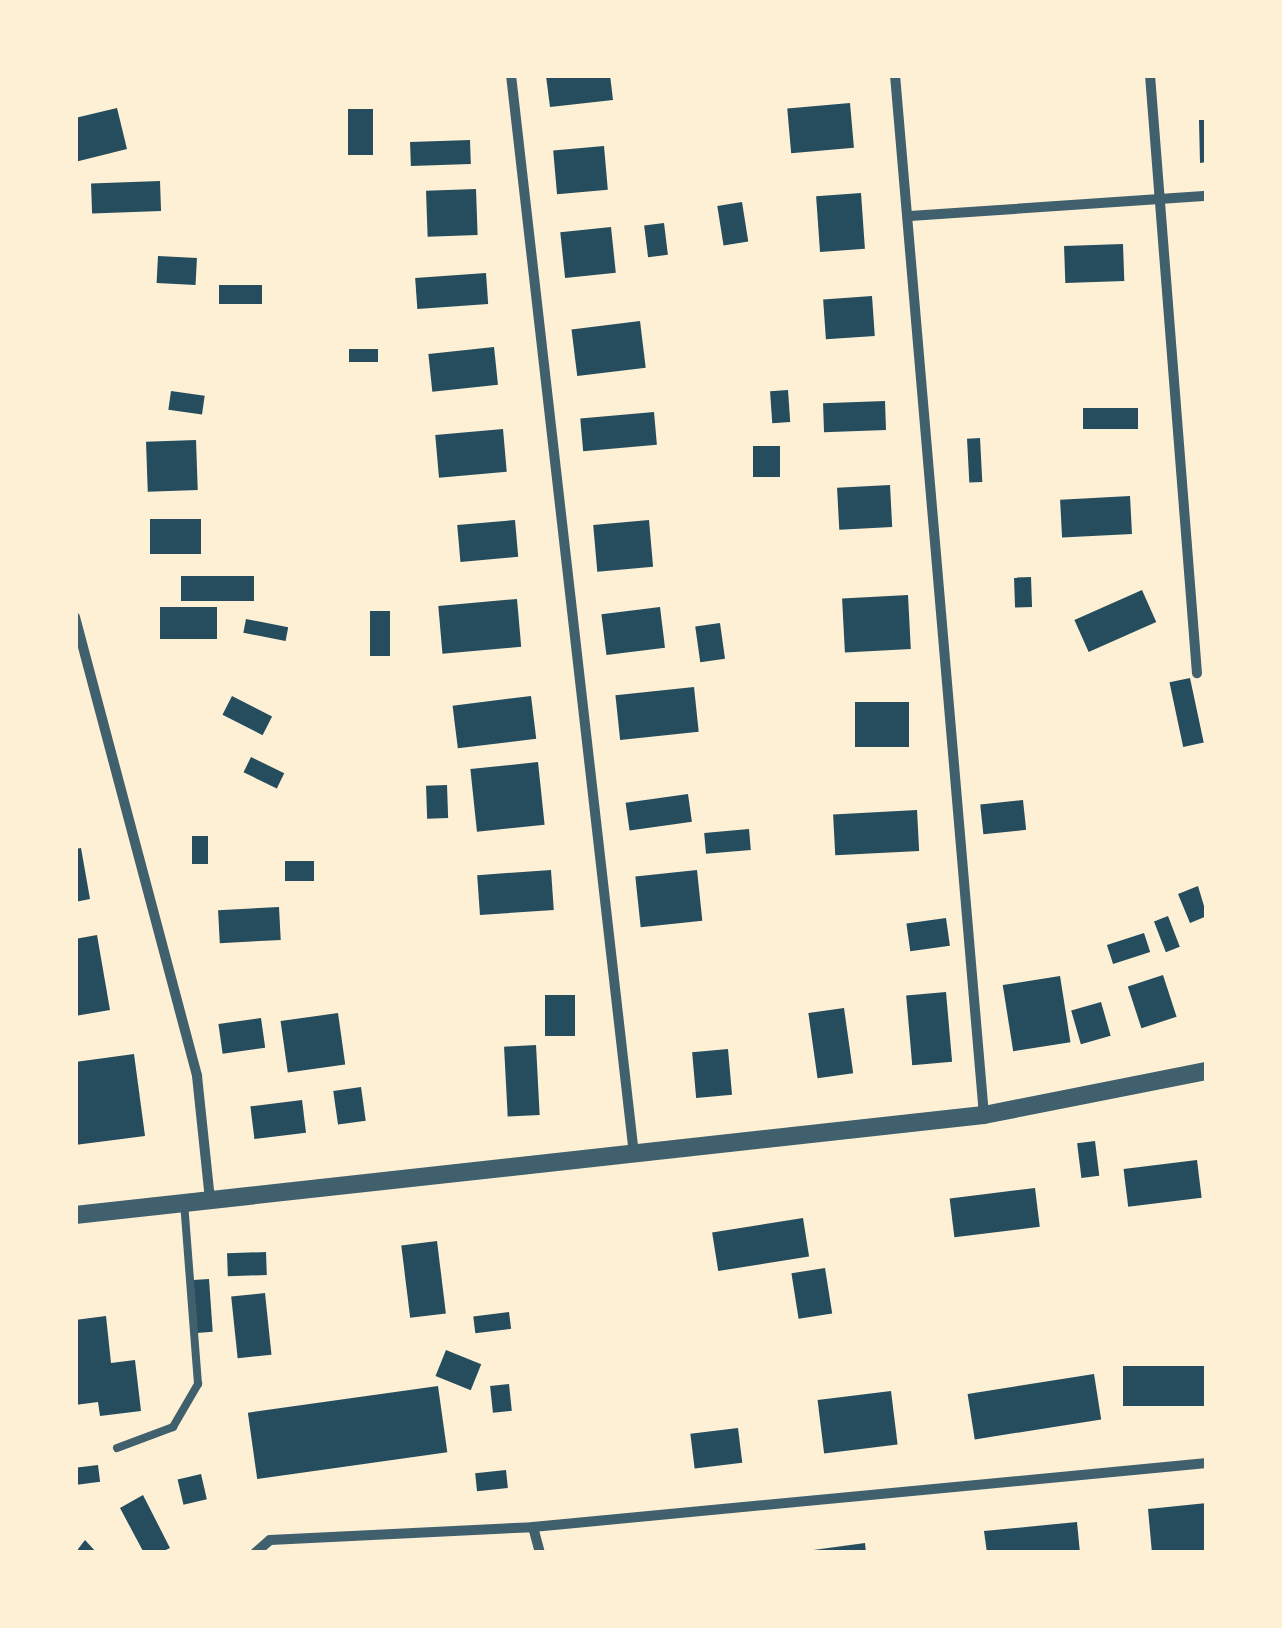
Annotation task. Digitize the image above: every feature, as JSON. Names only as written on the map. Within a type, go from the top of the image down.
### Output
[{"type":"street","points":[[511,75],[634,1156]]},
{"type":"street","points":[[894,75],[910,216],[984,1115]]},
{"type":"street","points":[[1150,75],[1155,200],[1198,673]]},
{"type":"street","points":[[910,216],[1207,196]]},
{"type":"street","points":[[75,618],[197,1076],[210,1199]]},
{"type":"street","points":[[75,1215],[984,1115],[1207,1071]]},
{"type":"street","points":[[256,1553],[270,1540],[534,1527],[1207,1463]]},
{"type":"street","points":[[534,1527],[540,1553]]},
{"type":"lane","points":[[117,1448],[173,1426],[198,1384],[184,1202]]},
{"type":"building","points":[[610,75],[613,100],[550,107],[546,76]]},
{"type":"building","points":[[850,103],[854,148],[791,153],[787,108]]},
{"type":"building","points":[[117,108],[127,149],[75,162],[75,118]]},
{"type":"building","points":[[348,109],[373,109],[373,155],[348,155]]},
{"type":"building","points":[[1199,120],[1207,120],[1207,162],[1200,163]]},
{"type":"building","points":[[470,140],[471,164],[411,166],[410,142]]},
{"type":"building","points":[[604,146],[608,190],[557,194],[553,150]]},
{"type":"building","points":[[160,181],[161,211],[92,213],[91,183]]},
{"type":"building","points":[[476,189],[478,235],[428,237],[426,191]]},
{"type":"building","points":[[861,193],[865,249],[820,252],[816,196]]},
{"type":"building","points":[[742,202],[748,242],[724,245],[717,206]]},
{"type":"building","points":[[664,223],[668,255],[648,257],[644,225]]},
{"type":"building","points":[[611,227],[616,273],[565,278],[560,232]]},
{"type":"building","points":[[1123,244],[1124,281],[1065,283],[1064,246]]},
{"type":"building","points":[[158,256],[197,258],[196,285],[157,283]]},
{"type":"building","points":[[486,273],[488,304],[417,309],[415,278]]},
{"type":"building","points":[[219,285],[262,285],[262,304],[219,304]]},
{"type":"building","points":[[872,296],[875,336],[826,339],[823,299]]},
{"type":"building","points":[[640,321],[646,368],[577,376],[572,329]]},
{"type":"building","points":[[494,347],[498,385],[432,392],[428,354]]},
{"type":"building","points":[[349,349],[378,349],[378,362],[349,362]]},
{"type":"building","points":[[788,390],[790,422],[772,423],[770,391]]},
{"type":"building","points":[[171,391],[205,396],[202,415],[168,410]]},
{"type":"building","points":[[885,401],[886,430],[824,432],[823,403]]},
{"type":"building","points":[[1083,408],[1138,408],[1138,429],[1083,429]]},
{"type":"building","points":[[654,412],[657,445],[583,451],[580,418]]},
{"type":"building","points":[[503,429],[507,472],[439,478],[435,435]]},
{"type":"building","points":[[980,438],[982,482],[969,483],[967,439]]},
{"type":"building","points":[[196,440],[198,490],[148,492],[146,442]]},
{"type":"building","points":[[753,446],[780,446],[780,477],[753,477]]},
{"type":"building","points":[[890,485],[892,527],[839,530],[837,488]]},
{"type":"building","points":[[1130,496],[1132,534],[1062,538],[1060,500]]},
{"type":"building","points":[[150,519],[201,519],[201,554],[150,554]]},
{"type":"building","points":[[515,520],[518,557],[460,562],[457,525]]},
{"type":"building","points":[[649,520],[653,567],[597,572],[593,525]]},
{"type":"building","points":[[181,576],[254,576],[254,601],[181,601]]},
{"type":"building","points":[[1031,577],[1032,607],[1015,608],[1014,578]]},
{"type":"building","points":[[1142,590],[1156,622],[1089,652],[1074,620]]},
{"type":"building","points":[[908,595],[911,649],[845,652],[842,598]]},
{"type":"building","points":[[517,599],[521,647],[442,654],[438,606]]},
{"type":"building","points":[[160,607],[217,607],[217,639],[160,639]]},
{"type":"building","points":[[660,607],[665,648],[606,655],[601,614]]},
{"type":"building","points":[[370,611],[390,611],[390,656],[370,656]]},
{"type":"building","points":[[246,619],[288,627],[286,641],[243,633]]},
{"type":"building","points":[[720,623],[725,659],[700,662],[695,626]]},
{"type":"building","points":[[1190,678],[1204,743],[1183,747],[1169,682]]},
{"type":"building","points":[[694,687],[699,732],[620,740],[615,695]]},
{"type":"building","points":[[232,696],[272,716],[263,735],[222,715]]},
{"type":"building","points":[[531,696],[536,739],[458,748],[453,706]]},
{"type":"building","points":[[855,702],[909,702],[909,747],[855,747]]},
{"type":"building","points":[[251,757],[284,773],[277,788],[244,772]]},
{"type":"building","points":[[538,762],[545,825],[477,832],[470,769]]},
{"type":"building","points":[[447,785],[448,818],[427,819],[426,786]]},
{"type":"building","points":[[688,794],[692,822],[630,830],[626,803]]},
{"type":"building","points":[[1023,800],[1026,830],[983,834],[980,804]]},
{"type":"building","points":[[917,810],[919,851],[835,855],[833,814]]},
{"type":"building","points":[[749,829],[751,850],[706,854],[704,833]]},
{"type":"building","points":[[192,836],[208,836],[208,864],[192,864]]},
{"type":"building","points":[[81,848],[90,899],[75,902],[75,849]]},
{"type":"building","points":[[285,861],[314,861],[314,881],[285,881]]},
{"type":"building","points":[[551,870],[554,910],[480,915],[477,875]]},
{"type":"building","points":[[697,870],[702,921],[641,927],[635,876]]},
{"type":"building","points":[[1198,886],[1207,916],[1190,923],[1178,894]]},
{"type":"building","points":[[279,907],[281,940],[220,943],[218,910]]},
{"type":"building","points":[[1168,916],[1180,947],[1166,952],[1154,921]]},
{"type":"building","points":[[946,918],[950,946],[910,951],[906,924]]},
{"type":"building","points":[[1144,933],[1150,952],[1113,964],[1107,945]]},
{"type":"building","points":[[97,935],[110,1010],[75,1016],[75,939]]},
{"type":"building","points":[[1163,975],[1177,1017],[1141,1028],[1128,986]]},
{"type":"building","points":[[1060,976],[1070,1042],[1013,1051],[1003,985]]},
{"type":"building","points":[[946,992],[952,1062],[912,1065],[906,995]]},
{"type":"building","points":[[545,995],[575,995],[575,1036],[545,1036]]},
{"type":"building","points":[[1101,1002],[1111,1036],[1081,1044],[1071,1011]]},
{"type":"building","points":[[844,1008],[853,1073],[818,1078],[808,1013]]},
{"type":"building","points":[[338,1013],[345,1064],[288,1073],[281,1021]]},
{"type":"building","points":[[261,1018],[265,1048],[223,1054],[218,1024]]},
{"type":"building","points":[[536,1045],[540,1115],[508,1117],[504,1047]]},
{"type":"building","points":[[728,1049],[732,1095],[696,1098],[692,1052]]},
{"type":"building","points":[[134,1054],[145,1136],[75,1145],[75,1062]]},
{"type":"building","points":[[361,1087],[366,1121],[338,1125],[333,1091]]},
{"type":"building","points":[[302,1100],[306,1133],[254,1139],[250,1106]]},
{"type":"building","points":[[1095,1141],[1099,1176],[1081,1178],[1077,1143]]},
{"type":"building","points":[[1197,1160],[1202,1198],[1128,1207],[1124,1169]]},
{"type":"building","points":[[1035,1188],[1040,1227],[954,1237],[950,1198]]},
{"type":"building","points":[[803,1218],[809,1257],[718,1271],[712,1232]]},
{"type":"building","points":[[437,1241],[446,1313],[410,1318],[401,1245]]},
{"type":"building","points":[[266,1252],[267,1275],[228,1276],[227,1253]]},
{"type":"building","points":[[825,1268],[832,1313],[799,1319],[791,1273]]},
{"type":"building","points":[[209,1279],[213,1332],[197,1333],[193,1280]]},
{"type":"building","points":[[265,1293],[271,1355],[238,1358],[231,1297]]},
{"type":"building","points":[[509,1312],[511,1329],[475,1333],[473,1316]]},
{"type":"building","points":[[106,1316],[111,1363],[135,1360],[141,1411],[100,1416],[98,1402],[75,1405],[75,1320]]},
{"type":"building","points":[[446,1350],[481,1364],[471,1390],[436,1376]]},
{"type":"building","points":[[1123,1366],[1207,1366],[1207,1406],[1123,1406]]},
{"type":"building","points":[[1094,1374],[1101,1419],[975,1439],[968,1394]]},
{"type":"building","points":[[509,1384],[512,1411],[493,1413],[490,1386]]},
{"type":"building","points":[[438,1386],[447,1452],[257,1479],[248,1413]]},
{"type":"building","points":[[891,1391],[898,1445],[824,1454],[818,1400]]},
{"type":"building","points":[[738,1428],[742,1463],[695,1469],[690,1434]]},
{"type":"building","points":[[98,1465],[100,1482],[77,1485],[75,1468]]},
{"type":"building","points":[[506,1470],[508,1488],[477,1491],[475,1473]]},
{"type":"building","points":[[201,1474],[207,1499],[183,1505],[178,1479]]},
{"type":"building","points":[[143,1495],[170,1548],[159,1553],[144,1553],[120,1508]]},
{"type":"building","points":[[1207,1503],[1207,1553],[1152,1553],[1148,1509]]},
{"type":"building","points":[[1077,1522],[1080,1553],[987,1553],[984,1531]]},
{"type":"building","points":[[85,1540],[97,1553],[75,1553]]},
{"type":"building","points":[[865,1543],[866,1553],[806,1553],[806,1551]]}]
